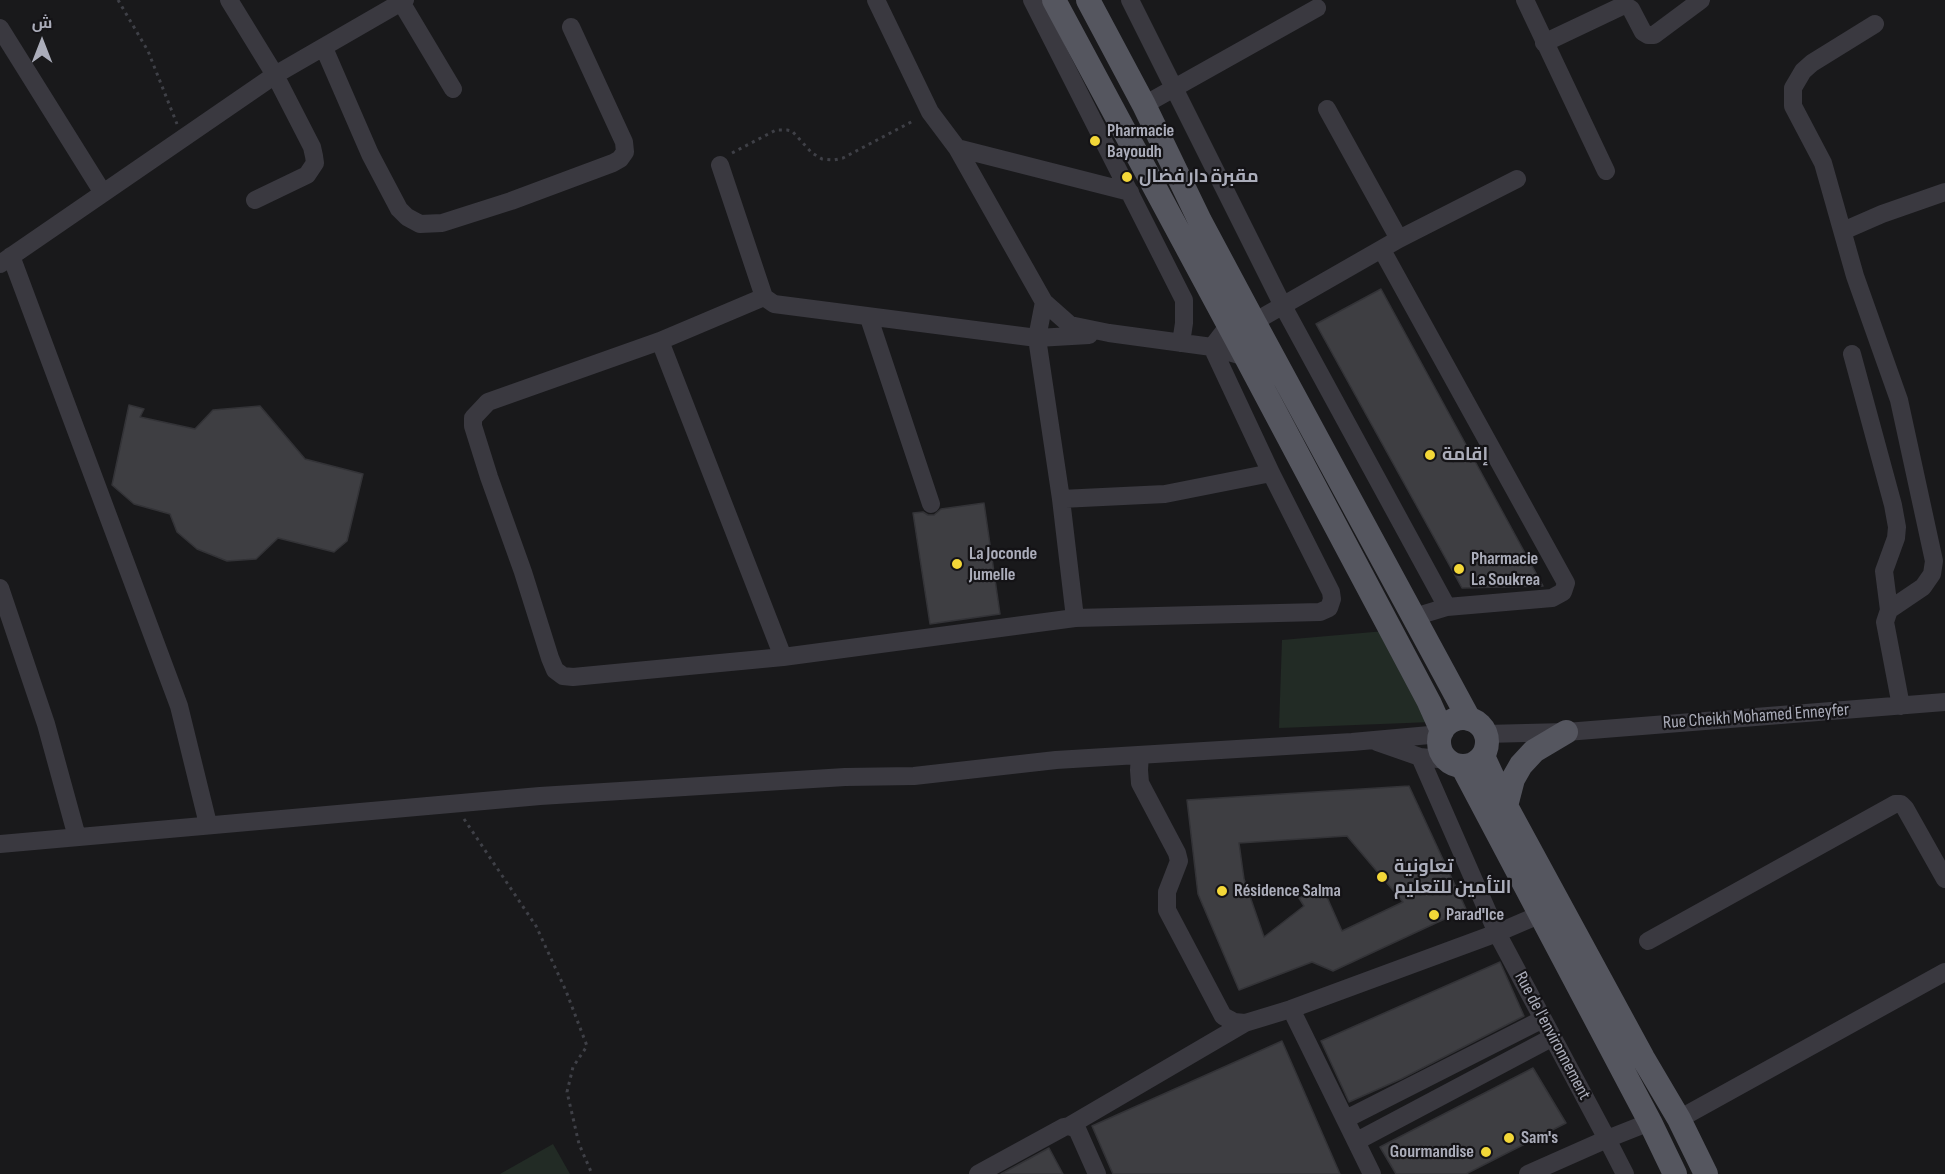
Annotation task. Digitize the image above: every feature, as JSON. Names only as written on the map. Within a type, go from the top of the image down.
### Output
[{"type":"main road","points":[[1054,0],[1429,702],[1441,732],[1454,720],[1506,806],[1706,1174]]},
{"type":"main road","points":[[1088,0],[1144,105],[1200,221],[1353,508],[1414,617],[1539,915],[1650,1122],[1675,1174]]},
{"type":"main road","points":[[1506,806],[1513,779],[1521,765],[1534,751],[1566,732]]},
{"type":"street","points":[[229,0],[275,75],[312,147],[315,163],[306,175],[255,200]]},
{"type":"street","points":[[876,0],[930,112],[957,148],[1044,302],[1070,325],[1109,333],[1212,347],[1247,359],[1276,361]]},
{"type":"street","points":[[1032,0],[1184,300],[1181,343]]},
{"type":"street","points":[[1130,0],[1283,306],[1448,607]]},
{"type":"street","points":[[1525,0],[1605,171]]},
{"type":"street","points":[[1544,43],[1624,5],[1631,9],[1643,32],[1654,35],[1701,0]]},
{"type":"street","points":[[208,824],[179,706],[6,260],[275,75],[324,48],[396,2],[453,89]]},
{"type":"street","points":[[1144,105],[1317,8]]},
{"type":"street","points":[[1875,24],[1803,71],[1793,88],[1792,106],[1823,163],[1855,276],[1899,400],[1934,561],[1932,574],[1923,587],[1889,610]]},
{"type":"street","points":[[324,48],[370,154],[399,209],[406,217],[420,224],[442,223],[511,201],[613,163],[625,152],[624,142],[571,27]]},
{"type":"street","points":[[0,28],[103,193]]},
{"type":"street","points":[[1327,109],[1400,239]]},
{"type":"street","points":[[957,148],[1130,192]]},
{"type":"street","points":[[720,165],[764,297],[774,304],[1037,338],[1109,333]]},
{"type":"street","points":[[1254,322],[1400,239],[1517,179]]},
{"type":"street","points":[[1844,231],[1882,214],[1945,192]]},
{"type":"street","points":[[1382,250],[1566,583],[1563,592],[1552,598],[1448,607],[1414,617]]},
{"type":"street","points":[[764,297],[660,341],[488,402],[473,418],[472,426],[555,670],[564,676],[783,657],[1075,618],[1320,612],[1329,608],[1332,599],[1331,592],[1271,473],[1212,347]]},
{"type":"street","points":[[1044,302],[1037,338],[1061,499],[1075,618]]},
{"type":"street","points":[[869,318],[931,504]]},
{"type":"street","points":[[1212,347],[1229,325]]},
{"type":"street","points":[[660,341],[783,657]]},
{"type":"street","points":[[1852,354],[1893,505],[1897,528],[1896,538],[1884,571],[1889,610],[1885,622],[1901,706]]},
{"type":"street","points":[[1061,499],[1165,494],[1271,473]]},
{"type":"street","points":[[1,592],[46,724],[77,837]]},
{"type":"street","name":"Rue Cheikh Mohamed Enneyfer","points":[[1373,740],[1420,758],[1469,747],[1566,732],[1945,702]]},
{"type":"street","points":[[0,844],[453,804],[766,781],[914,776],[1056,760],[1373,740],[1441,732]]},
{"type":"street","points":[[1140,755],[1140,783],[1179,861],[1167,892],[1167,910],[1223,1016],[1234,1022],[1245,1023]]},
{"type":"street","name":"Rue de l'environnement","points":[[1420,758],[1497,933],[1625,1174]]},
{"type":"street","points":[[1648,941],[1895,804],[1901,804],[1905,808],[1945,879]]},
{"type":"street","points":[[978,1174],[1069,1126],[1245,1023],[1291,1009],[1497,933],[1539,915]]},
{"type":"street","points":[[1678,1119],[1945,972]]},
{"type":"street","points":[[1291,1009],[1372,1174]]},
{"type":"street","points":[[1346,1119],[1543,1019]]},
{"type":"street","points":[[1356,1141],[1553,1037]]},
{"type":"street","points":[[1528,1174],[1650,1122]]},
{"type":"street","points":[[1069,1126],[1077,1129],[1097,1174]]},
{"type":"path","points":[[118,0],[148,51],[183,140]]},
{"type":"path","points":[[720,165],[723,158],[776,130],[792,131],[812,153],[822,159],[843,158],[930,112]]},
{"type":"path","points":[[453,804],[536,926],[566,991],[587,1046],[573,1066],[567,1092],[579,1144],[592,1174]]},
{"type":"shaded area","points":[[1385,631],[1432,722],[1279,728],[1282,640]]},
{"type":"shaded area","points":[[553,1144],[570,1174],[500,1174]]},
{"type":"building","name":"إقامة","points":[[1381,289],[1543,586],[1462,588],[1316,324]]},
{"type":"building","points":[[129,405],[144,409],[140,417],[195,429],[213,410],[260,406],[305,459],[363,474],[347,541],[334,552],[278,538],[256,559],[227,561],[197,549],[177,532],[170,514],[134,504],[112,485]]},
{"type":"building","name":"La Joconde Jumelle","points":[[984,503],[1000,614],[930,624],[913,513],[923,512],[934,515],[941,509]]},
{"type":"building","name":"Résidence Salma","points":[[1409,786],[1466,909],[1333,971],[1312,962],[1239,990],[1198,894],[1187,800]],"holes":[[[1347,836],[1403,902],[1342,931],[1323,888],[1299,898],[1304,906],[1264,937],[1244,879],[1239,843]]]},
{"type":"building","points":[[1500,962],[1524,1016],[1401,1079],[1349,1102],[1321,1041]]},
{"type":"building","points":[[1282,1041],[1340,1174],[1113,1174],[1092,1126]]},
{"type":"building","points":[[1533,1068],[1566,1123],[1466,1174],[1396,1174],[1380,1147]]},
{"type":"building","points":[[1049,1148],[1063,1174],[1001,1174]]},
{"type":"place","name":"Pharmacie Bayoudh","points":[[1095,141]]},
{"type":"place","name":"مقبرة دار فضال","points":[[1127,177]]},
{"type":"place","name":"إقامة","points":[[1430,455]]},
{"type":"place","name":"La Joconde Jumelle","points":[[957,564]]},
{"type":"place","name":"Pharmacie La Soukrea","points":[[1459,569]]},
{"type":"place","name":"تعاونية التأمين للتعليم","points":[[1382,877]]},
{"type":"place","name":"Résidence Salma","points":[[1222,891]]},
{"type":"place","name":"Parad'Ice","points":[[1434,915]]},
{"type":"place","name":"Sam's","points":[[1509,1138]]},
{"type":"place","name":"Gourmandise","points":[[1486,1152]]}]
